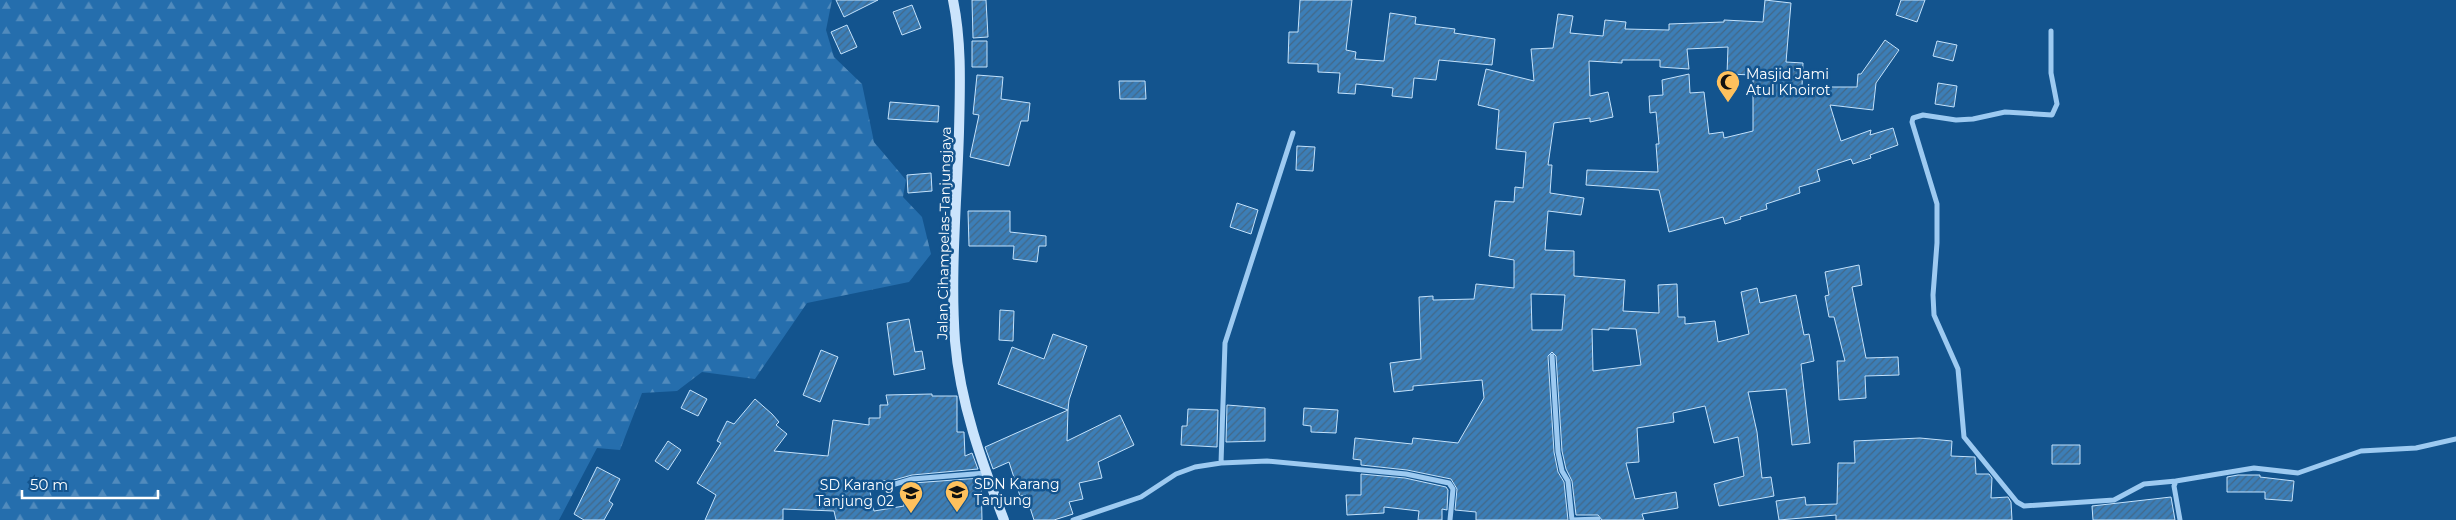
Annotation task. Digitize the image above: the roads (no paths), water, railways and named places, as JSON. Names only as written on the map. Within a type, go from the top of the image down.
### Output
[{"type":"main road","name":"Jalan Cihampelas-Tanjungjaya","points":[[952,0],[959,30],[960,110],[954,282],[960,384],[986,473],[1004,520]]},
{"type":"street","points":[[2051,32],[2052,73],[2056,104],[2052,115],[2005,112],[1973,119],[1956,120],[1923,115],[1913,118],[1912,122],[1937,204],[1938,243],[1933,295],[1934,316],[1958,369],[1964,437],[2017,502],[2024,506],[2114,500],[2144,484],[2176,481],[2254,468],[2298,473],[2361,451],[2416,448],[2456,439]]},
{"type":"street","points":[[1221,462],[1225,343],[1293,134]]},
{"type":"street","points":[[1552,356],[1558,452],[1562,471],[1568,481],[1572,520],[1598,519]]},
{"type":"street","points":[[1073,520],[1141,497],[1176,474],[1195,467],[1221,462],[1267,461],[1406,474],[1449,483],[1453,488],[1450,520]]},
{"type":"street","points":[[885,487],[912,478],[986,473]]},
{"type":"street","points":[[2176,481],[2174,486],[2180,520]]},
{"type":"place","name":"Masjid Jami Atul Khoirot","points":[[1728,103]]},
{"type":"place","name":"SDN Karang Tanjung","points":[[957,513]]},
{"type":"place","name":"SD Karang Tanjung 02","points":[[911,514]]}]
